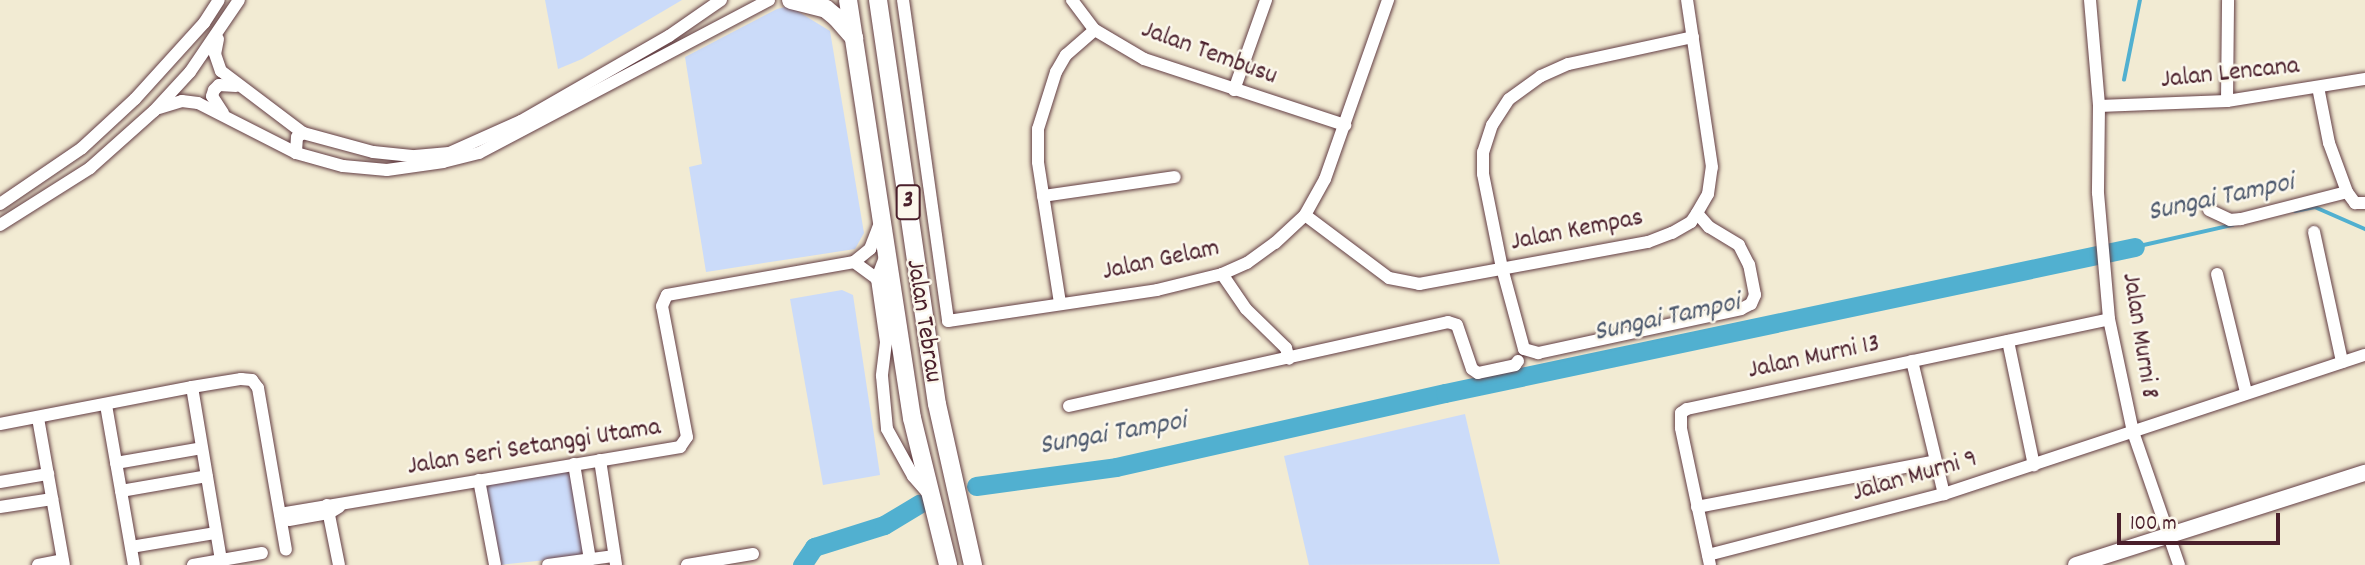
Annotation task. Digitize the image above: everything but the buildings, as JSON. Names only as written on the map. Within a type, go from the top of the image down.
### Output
[{"type":"highway","points":[[791,0],[826,9],[854,38]]},
{"type":"highway","name":"Jalan Tebrau","points":[[848,0],[912,418],[947,565]]},
{"type":"highway","points":[[859,0],[871,86],[866,118]]},
{"type":"highway","name":"Jalan Tebrau","points":[[878,0],[937,404],[973,565]]},
{"type":"main road","points":[[2076,565],[2365,473]]},
{"type":"street","points":[[0,204],[82,148],[135,99],[204,23],[219,0]]},
{"type":"street","points":[[0,225],[27,211],[90,168],[154,111],[190,72],[222,29],[239,0]]},
{"type":"street","points":[[222,29],[215,54],[221,71],[237,86],[303,133],[373,152],[412,156],[449,153],[521,121],[669,36],[721,0]]},
{"type":"street","points":[[154,111],[182,101],[198,103],[296,153],[343,166],[387,170],[443,162],[479,153],[769,0]]},
{"type":"street","name":"Jalan Gelam","points":[[903,0],[948,321],[1157,290],[1223,274],[1247,262],[1305,215],[1325,179],[1388,0]]},
{"type":"street","name":"Jalan Tembusu","points":[[1072,0],[1095,30],[1144,59],[1345,125]]},
{"type":"street","points":[[1234,90],[1266,0]]},
{"type":"street","points":[[1687,0],[1693,37],[1712,167],[1708,194],[1697,214],[1709,227],[1739,245],[1749,265],[1755,295],[1751,304],[1741,309],[1530,353],[1524,349],[1521,340],[1502,268],[1483,174],[1483,152],[1492,125],[1509,99],[1541,76],[1568,64],[1693,37]]},
{"type":"street","name":"Jalan Murni 8","points":[[2090,0],[2099,106],[2097,180],[2109,319],[2133,432],[2179,565]]},
{"type":"street","points":[[2227,101],[2228,0]]},
{"type":"street","points":[[1060,303],[1043,196],[1038,129],[1049,89],[1066,55],[1095,30]]},
{"type":"street","name":"Jalan Lencana","points":[[2099,106],[2227,101],[2365,79]]},
{"type":"street","points":[[223,114],[212,96],[214,90],[219,85],[237,86]]},
{"type":"street","points":[[2209,210],[2230,220],[2356,199],[2329,143],[2318,87]]},
{"type":"street","points":[[296,153],[297,137],[303,133]]},
{"type":"street","points":[[1043,196],[1175,177]]},
{"type":"street","name":"Jalan Kempas","points":[[1305,215],[1390,278],[1419,284],[1648,242],[1672,233],[1691,222],[1697,214]]},
{"type":"street","points":[[877,279],[854,262],[870,249],[882,220]]},
{"type":"street","points":[[2314,232],[2342,362]]},
{"type":"street","points":[[886,255],[877,279],[886,342],[882,376],[887,429],[913,476],[931,496]]},
{"type":"street","name":"Jalan Seri Setanggi Utama","points":[[281,518],[479,480],[680,447],[685,441],[662,306],[667,295],[854,262]]},
{"type":"street","points":[[1223,274],[1246,309],[1286,348],[1289,359]]},
{"type":"street","points":[[2217,274],[2246,392]]},
{"type":"street","name":"Jalan Murni 13","points":[[1709,560],[1681,428],[1681,413],[1692,407],[2109,319]]},
{"type":"street","points":[[1069,406],[1289,359],[1448,321],[1457,325],[1472,369],[1478,373],[1514,365],[1518,360]]},
{"type":"street","points":[[2008,341],[2034,465]]},
{"type":"street","name":"Jalan Murni 9","points":[[1709,560],[1944,494],[2246,392],[2365,355]]},
{"type":"street","points":[[1912,361],[1944,494]]},
{"type":"street","points":[[0,424],[192,387],[241,379],[252,380],[258,388],[286,550]]},
{"type":"street","points":[[192,387],[221,561]]},
{"type":"street","points":[[106,405],[134,565]]},
{"type":"street","points":[[37,418],[64,563],[38,565]]},
{"type":"street","points":[[116,463],[202,448]]},
{"type":"street","points":[[548,565],[590,559],[615,561],[600,460]]},
{"type":"street","points":[[1697,507],[1936,461]]},
{"type":"street","points":[[574,464],[590,559]]},
{"type":"street","points":[[0,482],[48,474]]},
{"type":"street","points":[[121,491],[207,477]]},
{"type":"street","points":[[479,480],[495,565]]},
{"type":"street","points":[[0,507],[52,499]]},
{"type":"street","points":[[328,509],[339,565]]},
{"type":"street","points":[[131,547],[216,533]]},
{"type":"street","points":[[193,565],[262,553]]},
{"type":"street","points":[[687,565],[753,554]]},
{"type":"shaded area","points":[[545,0],[682,0],[582,59],[558,69]]},
{"type":"shaded area","points":[[789,6],[830,31],[864,233],[855,249],[706,272],[689,167],[702,164],[685,57],[777,9]]},
{"type":"shaded area","points":[[842,290],[853,295],[880,475],[823,485],[790,299]]},
{"type":"shaded area","points":[[1465,414],[1500,564],[1309,565],[1284,456]]},
{"type":"shaded area","points":[[571,469],[585,556],[499,565],[483,483]]},
{"type":"waterway","points":[[2124,80],[2140,0]]},
{"type":"waterway","name":"Sungai Tampoi","points":[[2295,211],[2315,207],[2365,229]]},
{"type":"waterway","name":"Sungai Tampoi","points":[[2135,247],[2233,225]]},
{"type":"waterway","name":"Sungai Tampoi","points":[[976,486],[1116,467],[1445,393],[2135,247]]},
{"type":"waterway","name":"Sungai Tampoi","points":[[802,565],[814,547],[884,525],[919,504]]}]
